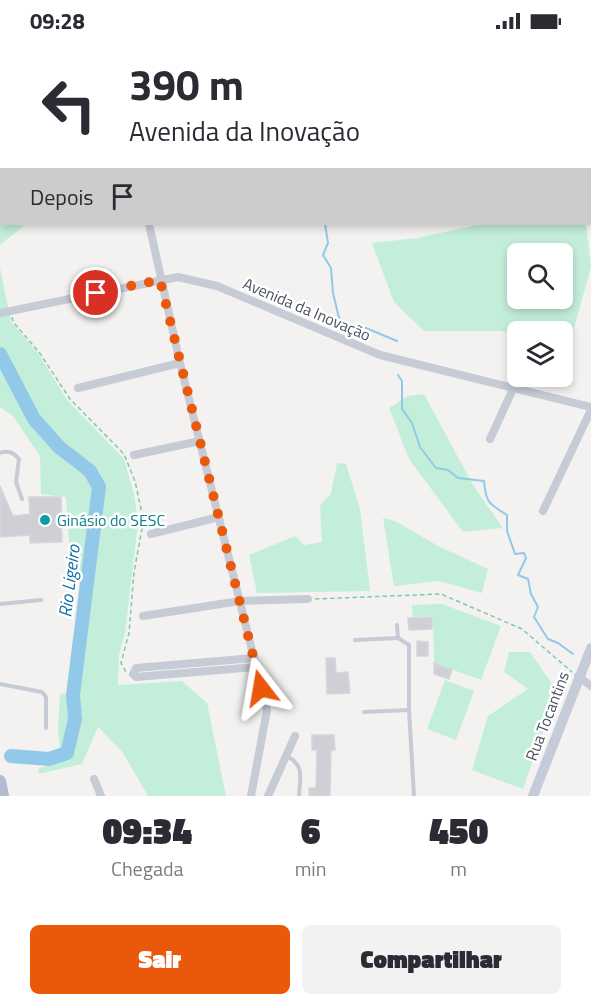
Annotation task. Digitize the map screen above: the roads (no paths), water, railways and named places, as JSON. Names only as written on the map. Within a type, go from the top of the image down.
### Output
[{"type":"main road","name":"Rua Tocantins","points":[[533,796],[578,676],[591,648]]},
{"type":"main road","points":[[0,781],[3,796]]},
{"type":"street","points":[[149,225],[180,363],[267,710],[251,796]]},
{"type":"street","name":"Avenida da Inovação","points":[[0,313],[178,277],[217,286],[380,355],[507,385]]},
{"type":"street","points":[[78,388],[180,363]]},
{"type":"street","points":[[490,439],[514,387]]},
{"type":"street","name":"Avenida da Inovação","points":[[514,387],[591,408]]},
{"type":"street","points":[[543,511],[591,408]]},
{"type":"street","points":[[134,455],[200,441]]},
{"type":"street","points":[[151,534],[219,517]]},
{"type":"street","points":[[143,616],[240,601],[308,599]]},
{"type":"street","points":[[254,658],[133,670],[136,677],[256,667]]},
{"type":"street","points":[[578,676],[591,686]]},
{"type":"street","points":[[268,796],[295,736]]},
{"type":"street","points":[[94,779],[101,796]]},
{"type":"lane","points":[[0,453],[12,452],[19,459],[16,482],[22,499]]},
{"type":"lane","points":[[0,604],[41,600]]},
{"type":"lane","points":[[397,625],[398,638]]},
{"type":"lane","points":[[355,640],[398,638],[409,645],[409,710],[414,796]]},
{"type":"lane","points":[[0,684],[42,692],[46,698],[46,728]]},
{"type":"lane","points":[[364,712],[409,710]]},
{"type":"lane","points":[[286,756],[297,762],[300,768],[299,796]]},
{"type":"waterway","points":[[325,225],[328,243],[323,255],[331,268],[333,293],[339,318],[348,324],[361,326],[397,341]]},
{"type":"waterway","name":"Rio Ligeiro","points":[[0,354],[34,419],[59,447],[90,471],[99,487],[73,695],[75,719],[67,753],[49,759],[11,756]]},
{"type":"waterway","points":[[398,375],[402,381],[402,409],[412,423],[420,447],[436,468],[448,470],[458,478],[484,481],[489,502],[507,515],[507,531],[515,554],[524,553],[526,558],[518,575],[528,579],[531,594],[538,607],[534,617],[548,639],[573,654]]},
{"type":"place","name":"Ginásio do SESC","points":[[45,520]]}]
